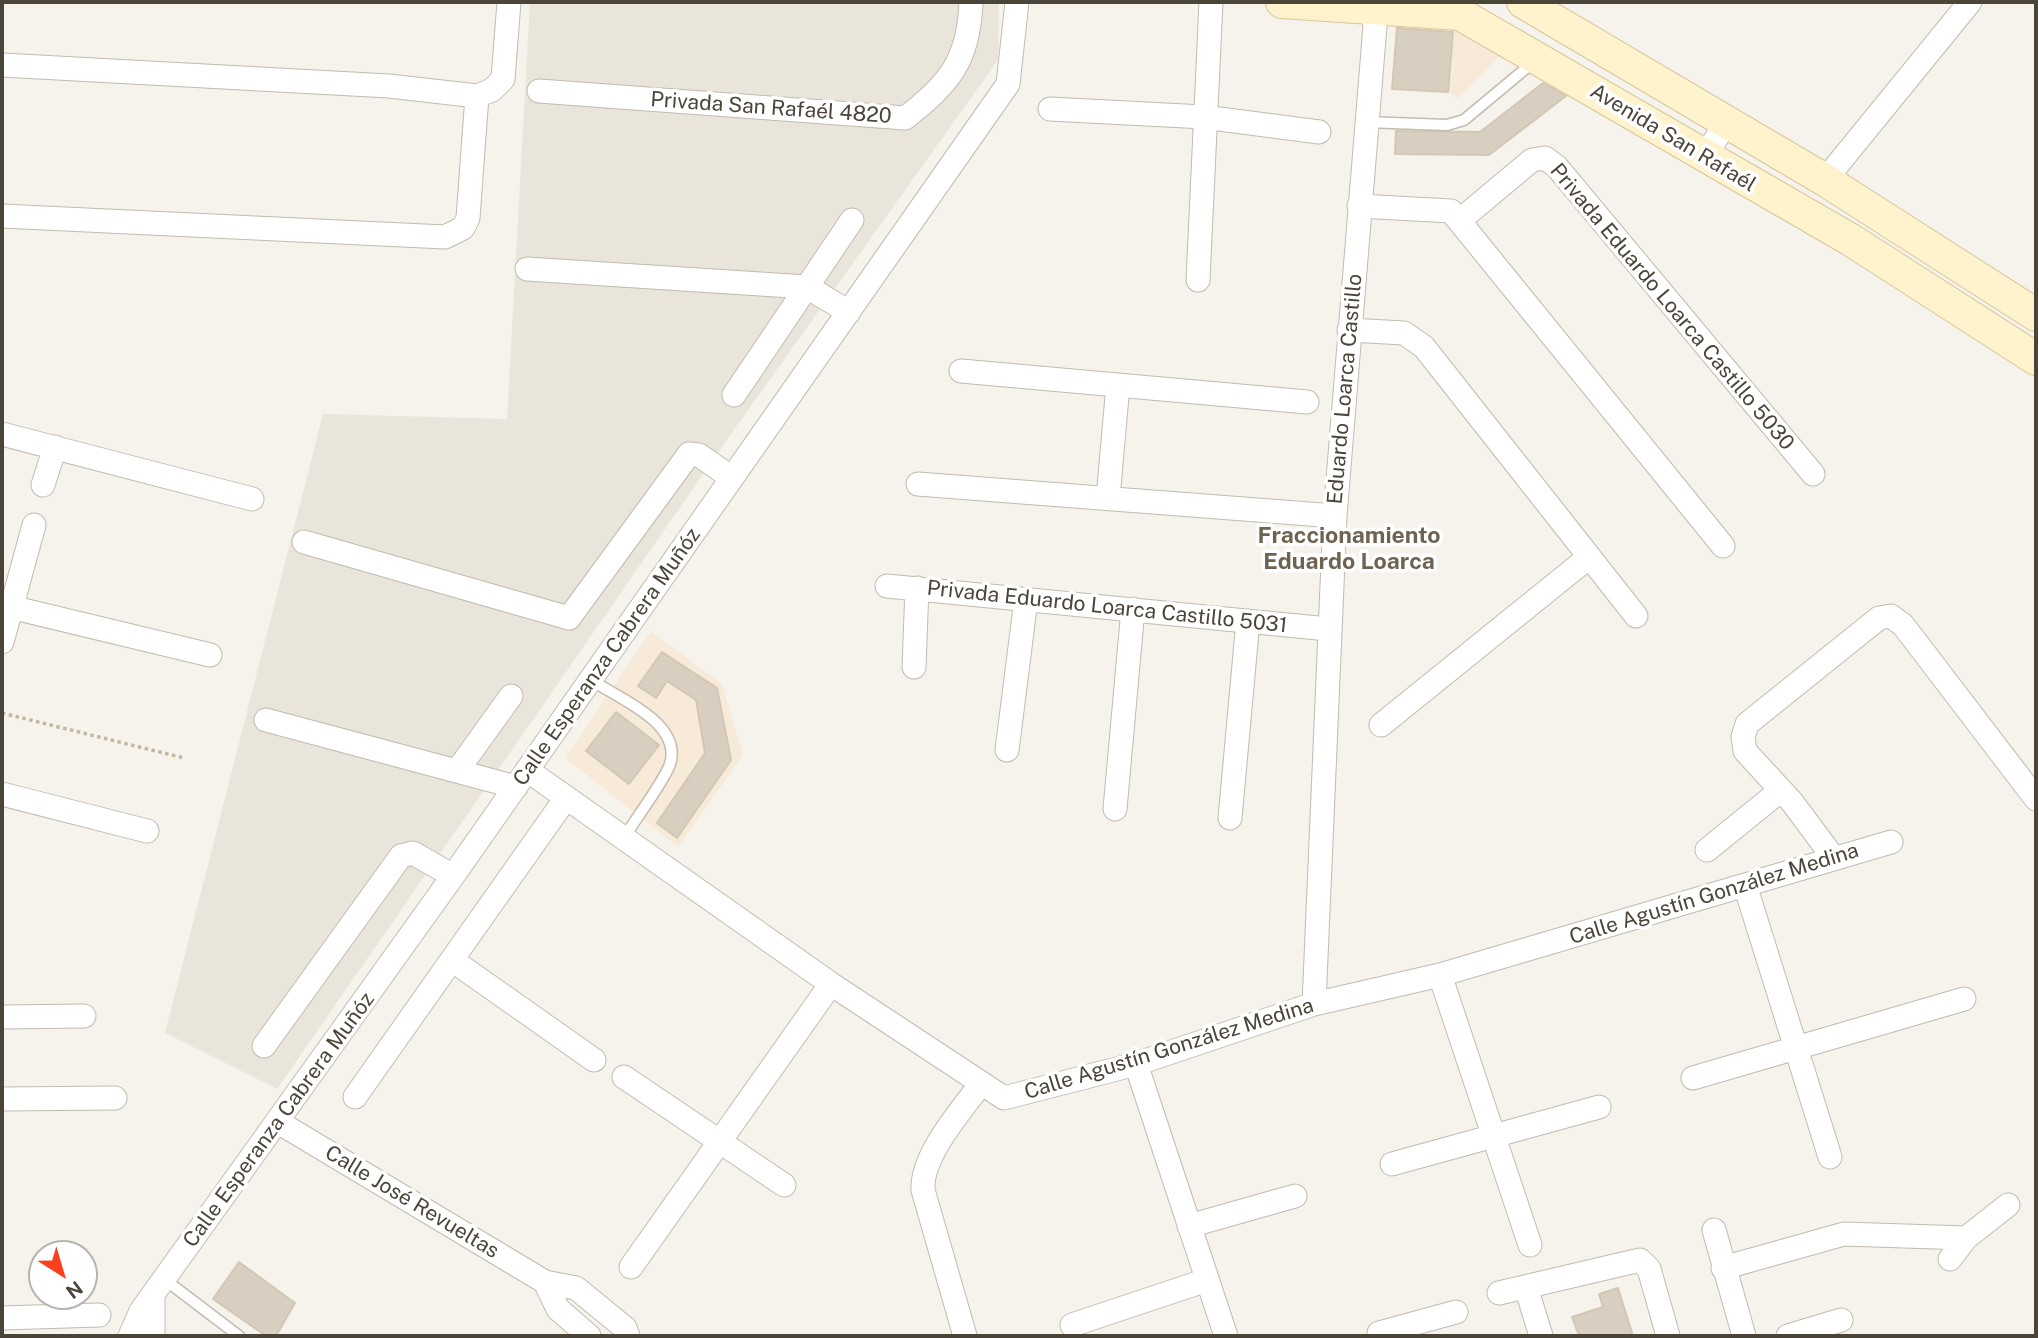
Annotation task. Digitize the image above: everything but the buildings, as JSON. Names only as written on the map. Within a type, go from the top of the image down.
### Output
[{"type":"main road","name":"Avenida San Rafaél","points":[[1282,2],[1381,13],[1460,13],[1851,240],[2036,359]]},
{"type":"main road","name":"Avenida San Rafaél","points":[[1527,3],[1825,180],[2036,315]]},
{"type":"street","points":[[2,65],[389,86],[477,96],[492,90],[503,79],[509,2]]},
{"type":"street","name":"Privada San Rafaél 4820","points":[[539,91],[905,118],[936,94],[964,52],[971,2]]},
{"type":"street","name":"Calle Esperanza Cabrera Muñóz","points":[[130,1336],[141,1311],[453,876],[1009,84],[1017,2]]},
{"type":"street","points":[[1198,280],[1211,2]]},
{"type":"street","points":[[1825,180],[1970,2]]},
{"type":"street","name":"Eduardo Loarca Castillo","points":[[1314,1004],[1328,629],[1335,516],[1365,122],[1381,13]]},
{"type":"street","points":[[2,216],[445,237],[463,228],[468,218],[477,96]]},
{"type":"street","points":[[1051,109],[1204,117],[1319,132]]},
{"type":"street","points":[[1704,157],[1727,122]]},
{"type":"street","name":"Privada Eduardo Loarca Castillo 5030","points":[[1459,221],[1532,160],[1545,158],[1557,167],[1813,474]]},
{"type":"street","points":[[1359,206],[1451,211],[1723,546]]},
{"type":"street","points":[[734,395],[852,220]]},
{"type":"street","points":[[527,269],[807,286],[849,312]]},
{"type":"street","points":[[1349,330],[1404,333],[1424,347],[1636,617]]},
{"type":"street","points":[[961,371],[1307,402]]},
{"type":"street","points":[[1108,498],[1118,385]]},
{"type":"street","points":[[2,434],[252,499]]},
{"type":"street","points":[[43,485],[55,447]]},
{"type":"street","points":[[304,542],[569,618],[689,454],[699,456],[732,478]]},
{"type":"street","points":[[918,484],[1335,516]]},
{"type":"street","points":[[2,642],[7,606],[34,525]]},
{"type":"street","points":[[1381,725],[1589,556]]},
{"type":"street","name":"Privada Eduardo Loarca Castillo 5031","points":[[887,586],[1328,629]]},
{"type":"street","points":[[914,667],[917,588]]},
{"type":"street","points":[[1007,750],[1026,600]]},
{"type":"street","points":[[7,606],[209,654]]},
{"type":"street","points":[[1115,809],[1132,609]]},
{"type":"street","points":[[1833,857],[1781,790],[1745,751],[1743,737],[1747,724],[1879,618],[1891,616],[1903,625],[2036,799]]},
{"type":"street","points":[[1230,818],[1248,621]]},
{"type":"street","points":[[457,771],[511,696]]},
{"type":"street","points":[[266,720],[457,771],[522,778]]},
{"type":"street","name":"Calle Agustín González Medina","points":[[522,778],[566,798],[831,984],[1004,1098],[1136,1064],[1314,1004],[1440,975],[1891,842]]},
{"type":"street","points":[[1707,850],[1781,790]]},
{"type":"street","points":[[2,794],[147,831]]},
{"type":"street","points":[[355,1097],[566,798]]},
{"type":"street","points":[[264,1046],[401,856],[413,853],[453,876]]},
{"type":"street","points":[[1745,885],[1830,1157]]},
{"type":"street","points":[[452,960],[594,1060]]},
{"type":"street","points":[[1440,975],[1530,1245]]},
{"type":"street","points":[[631,1267],[831,984]]},
{"type":"street","points":[[1693,1078],[1964,999]]},
{"type":"street","points":[[2,1017],[84,1016]]},
{"type":"street","points":[[1136,1064],[1226,1336]]},
{"type":"street","points":[[624,1077],[784,1185]]},
{"type":"street","points":[[965,1336],[923,1190],[922,1175],[952,1123],[981,1085]]},
{"type":"street","points":[[2,1099],[115,1098]]},
{"type":"street","points":[[1392,1164],[1599,1107]]},
{"type":"street","name":"Calle José Revueltas","points":[[278,1122],[545,1282],[576,1288],[625,1328],[628,1336]]},
{"type":"street","points":[[1189,1226],[1295,1196]]},
{"type":"street","points":[[1950,1259],[1966,1238],[2008,1205]]},
{"type":"street","points":[[1714,1230],[1744,1336]]},
{"type":"street","points":[[1723,1268],[1844,1234],[1966,1238]]},
{"type":"street","points":[[1499,1293],[1640,1260],[1649,1269],[1668,1336]]},
{"type":"street","points":[[1072,1325],[1207,1280]]},
{"type":"street","points":[[545,1282],[558,1309],[589,1336]]},
{"type":"street","points":[[153,1336],[158,1287]]},
{"type":"street","points":[[1526,1287],[1541,1336]]},
{"type":"street","points":[[558,1336],[558,1309],[576,1288]]},
{"type":"street","points":[[1379,1333],[1418,1329],[1456,1312]]},
{"type":"street","points":[[2,1318],[99,1315]]},
{"type":"street","points":[[1788,1336],[1841,1320]]},
{"type":"lane","points":[[1365,122],[1447,125],[1464,120],[1538,58]]},
{"type":"lane","points":[[590,680],[658,724],[671,743],[670,765],[624,838]]},
{"type":"lane","points":[[158,1287],[239,1336]]},
{"type":"path","points":[[2,713],[184,758]]},
{"type":"shaded area","points":[[530,2],[999,2],[998,60],[726,441],[277,1089],[165,1033],[323,414],[507,419]]},
{"type":"shaded area","points":[[1453,30],[1501,55],[1458,98],[1448,92]]},
{"type":"shaded area","points":[[651,631],[722,684],[743,755],[678,847],[565,758]]},
{"type":"district","name":"Fraccionamiento Eduardo Loarca","points":[[1349,549]]}]
